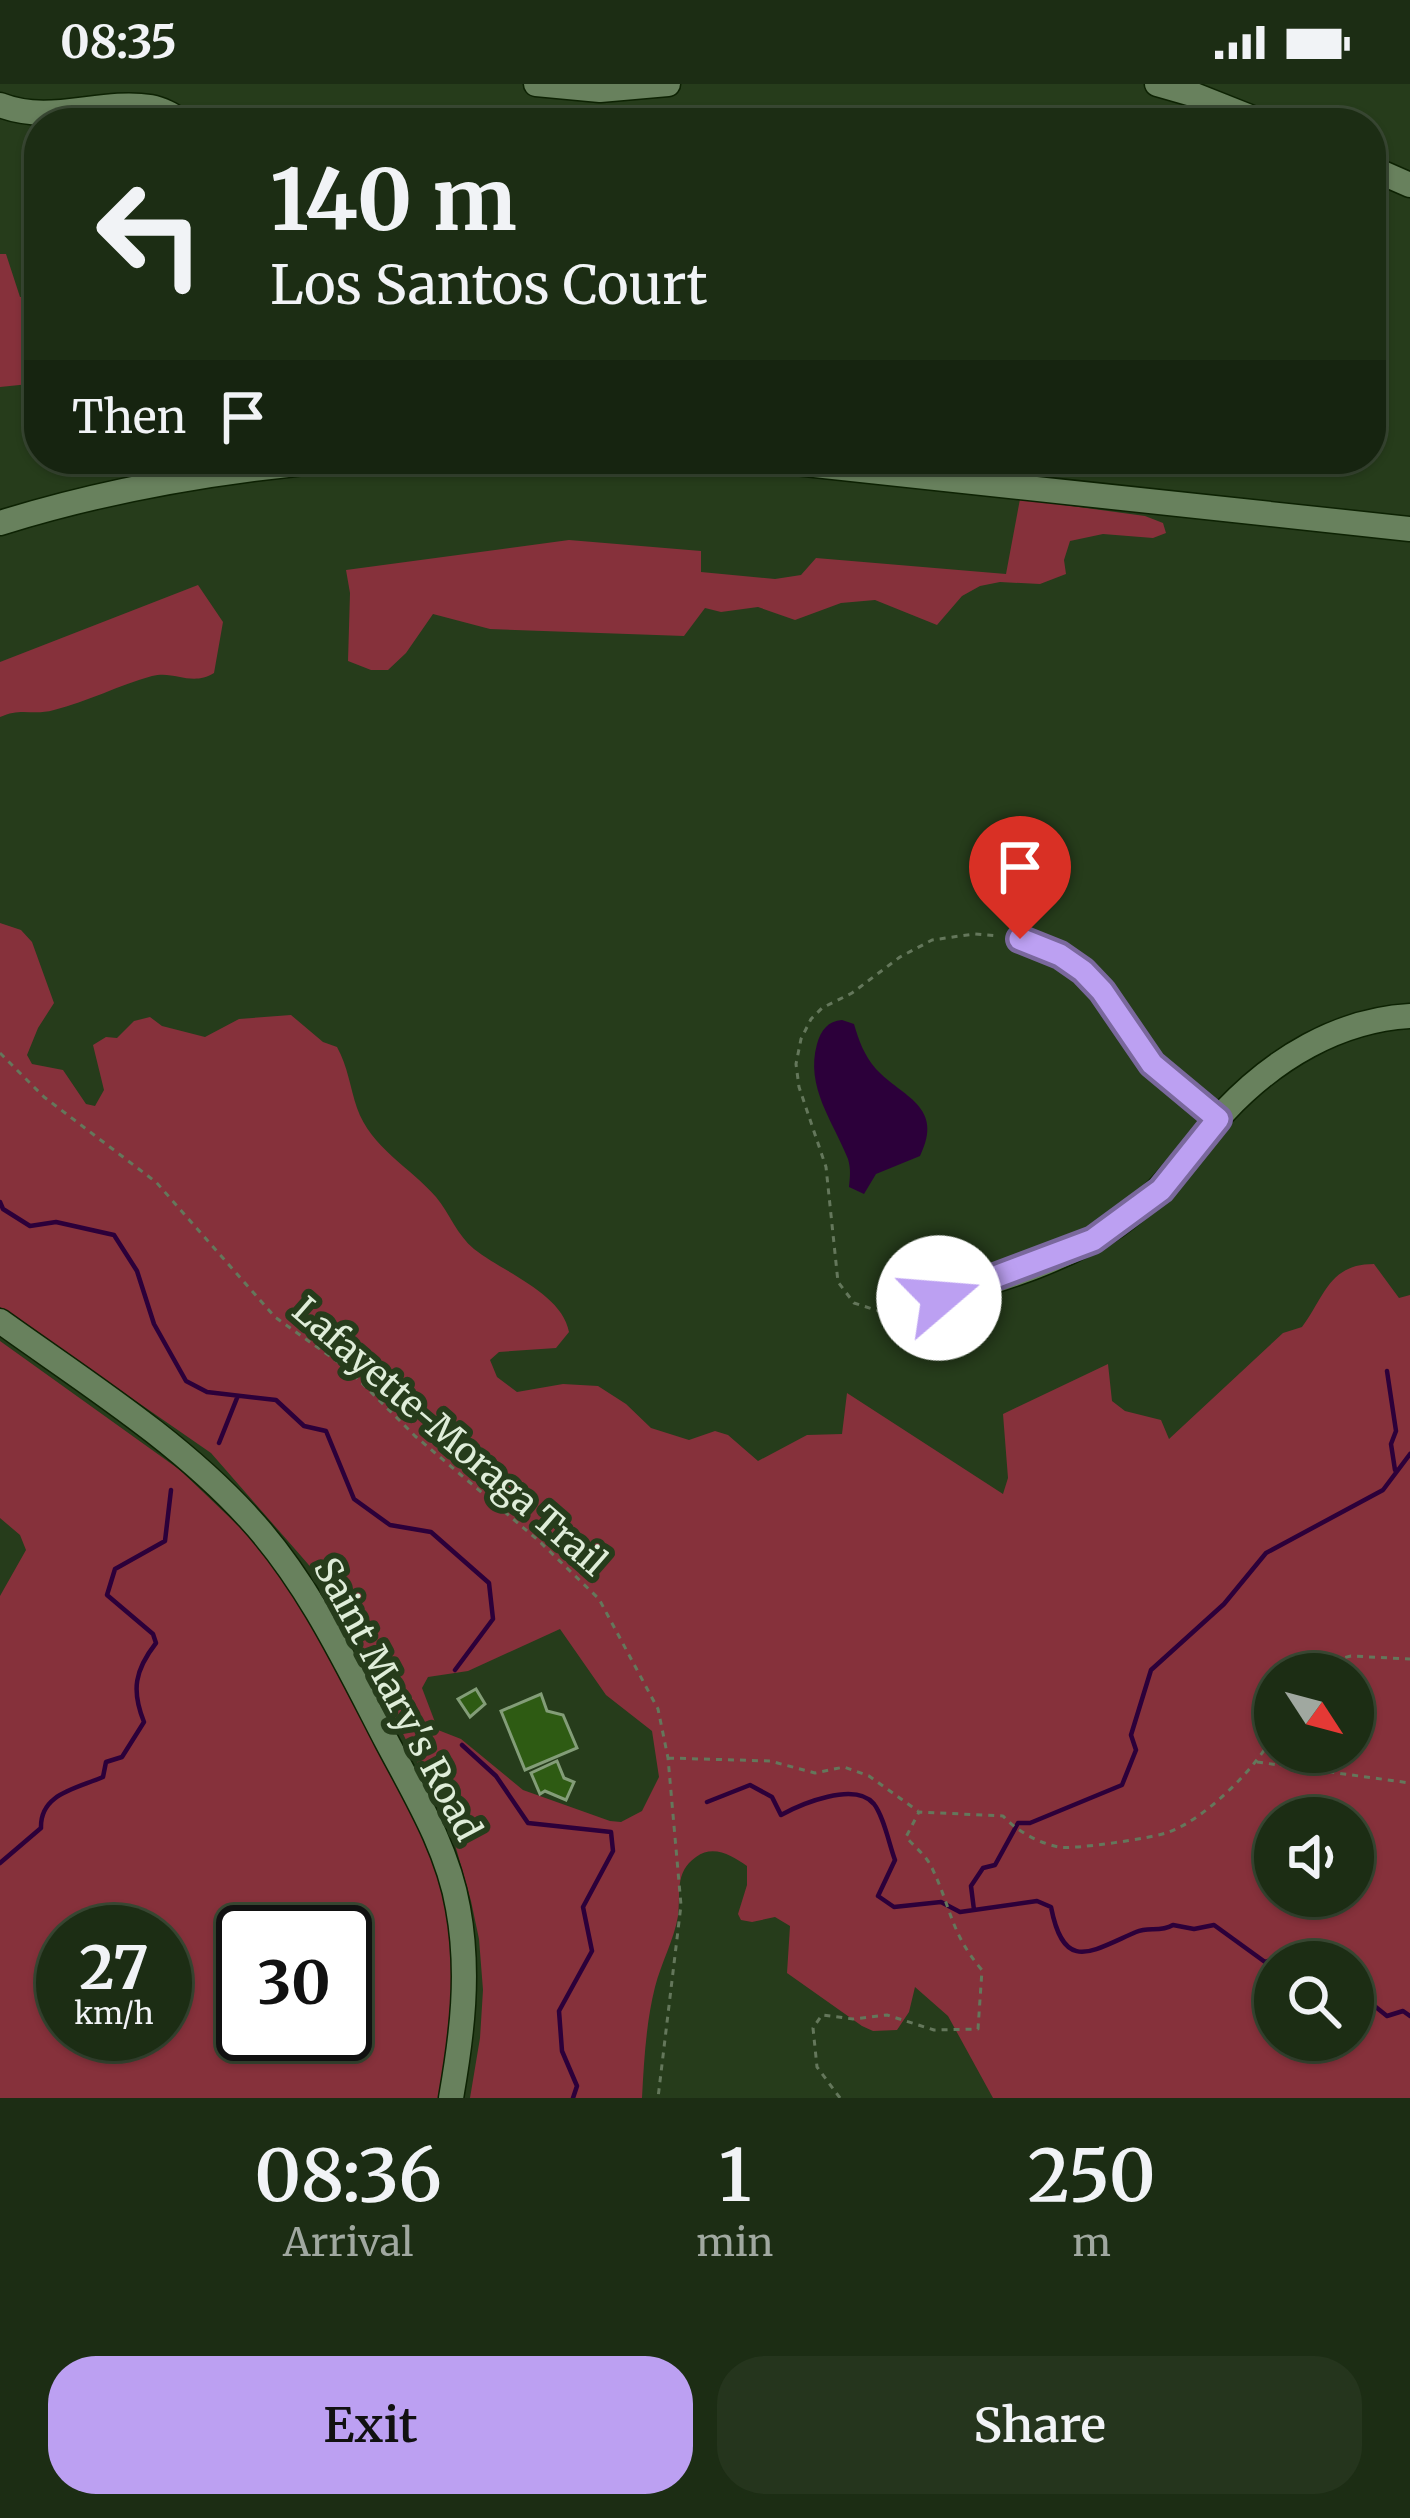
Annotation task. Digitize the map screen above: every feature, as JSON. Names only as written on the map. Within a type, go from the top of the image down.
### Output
[{"type":"street","points":[[96,108],[155,107],[172,84]]},
{"type":"street","points":[[536,84],[600,90],[668,84]]},
{"type":"street","points":[[1157,84],[1227,108]]},
{"type":"street","points":[[0,523],[219,474]]},
{"type":"street","points":[[898,474],[1410,529]]},
{"type":"street","points":[[1020,939],[1060,955],[1083,971],[1152,1064],[1218,1119]]},
{"type":"street","points":[[902,1310],[1093,1240],[1161,1190],[1218,1119],[1267,1072],[1358,1024],[1410,1016]]},
{"type":"street","name":"Saint Mary's Road","points":[[0,1321],[203,1472],[249,1517],[309,1598],[444,1856],[458,1906],[464,1956],[463,2027],[451,2098]]},
{"type":"path","points":[[902,1310],[854,1304],[838,1282],[826,1167],[799,1087],[796,1064],[801,1039],[822,1008],[932,940],[974,934],[1020,939]]},
{"type":"path","name":"Lafayette-Moraga Trail","points":[[0,1053],[44,1097],[156,1182],[275,1317],[349,1370],[415,1436],[539,1541],[599,1599],[658,1709],[668,1758],[681,1905],[658,2098]]},
{"type":"path","points":[[1374,1657],[1410,1659]]},
{"type":"path","points":[[668,1758],[770,1761],[815,1773],[844,1767],[869,1776],[920,1812],[1003,1816],[1016,1830],[1060,1848],[1166,1834],[1200,1816],[1254,1763]]},
{"type":"path","points":[[1336,1773],[1410,1783]]},
{"type":"path","points":[[840,2098],[817,2067],[813,2028],[822,2015],[853,2020],[887,2015],[934,2030],[978,2029],[982,1970],[948,1917],[930,1864],[906,1837],[920,1812]]},
{"type":"shaded area","points":[[0,254],[6,254],[20,297],[24,297],[24,385],[0,387]]},
{"type":"shaded area","points":[[1020,499],[1145,516],[1163,523],[1166,533],[1153,538],[1103,534],[1070,541],[1064,560],[1066,574],[1040,584],[980,586],[962,596],[937,625],[875,600],[841,603],[795,620],[758,607],[721,612],[705,608],[684,636],[490,629],[433,614],[388,670],[371,670],[348,661],[346,570],[569,540],[701,551],[701,572],[775,579],[801,575],[816,558],[1006,574]]},
{"type":"shaded area","points":[[198,585],[223,622],[214,673],[198,679],[152,676],[54,710],[0,717],[0,662]]},
{"type":"shaded area","points":[[0,923],[21,930],[32,942],[54,1003],[27,1055],[32,1064],[63,1070],[86,1104],[95,1106],[104,1090],[93,1045],[106,1037],[117,1038],[134,1021],[150,1017],[162,1026],[205,1037],[239,1019],[291,1015],[323,1042],[337,1047],[363,1122],[436,1197],[468,1243],[530,1284],[564,1318],[569,1332],[556,1348],[499,1352],[490,1360],[497,1377],[517,1392],[563,1384],[598,1386],[651,1428],[689,1440],[715,1431],[728,1435],[758,1461],[807,1435],[842,1434],[847,1393],[1003,1494],[1008,1478],[1003,1414],[1108,1364],[1112,1401],[1125,1411],[1161,1420],[1169,1439],[1283,1333],[1302,1327],[1338,1276],[1359,1265],[1374,1264],[1399,1298],[1410,1295],[1410,2098],[993,2098],[948,2016],[915,1987],[909,2012],[897,2030],[873,2031],[787,1973],[790,1926],[775,1917],[741,1920],[738,1914],[747,1866],[716,1851],[696,1857],[681,1876],[676,1925],[649,2014],[642,2098],[470,2098],[483,1990],[479,1939],[456,1848],[344,1613],[308,1564],[211,1453],[0,1307]],"holes":[[[560,1629],[606,1695],[652,1731],[659,1777],[642,1811],[621,1822],[523,1790],[461,1739],[438,1730],[422,1688],[428,1677],[468,1671]]]},
{"type":"shaded area","points":[[842,1020],[854,1024],[872,1064],[917,1104],[927,1125],[920,1156],[876,1174],[864,1194],[849,1187],[848,1159],[822,1103],[815,1075],[821,1034],[829,1024]]},
{"type":"shaded area","points":[[0,1341],[180,1470],[270,1556],[311,1620],[414,1816],[431,1853],[449,1917],[452,1986],[441,2098],[0,2098],[0,1596],[26,1550],[20,1535],[0,1518]]},
{"type":"building","points":[[476,1689],[485,1704],[470,1717],[458,1699]]},
{"type":"building","points":[[541,1694],[547,1711],[563,1715],[577,1748],[525,1770],[501,1711]]},
{"type":"building","points":[[557,1761],[564,1778],[574,1782],[566,1800],[545,1791],[540,1794],[531,1773]]},
{"type":"waterway","points":[[0,1202],[30,1226],[56,1222],[114,1235],[137,1271],[154,1324],[186,1381],[207,1392],[276,1400],[304,1426],[326,1431],[354,1499],[390,1525],[431,1532],[489,1583],[493,1619],[455,1670]]},
{"type":"waterway","points":[[1387,1371],[1396,1431],[1391,1444],[1395,1470]]},
{"type":"waterway","points":[[219,1443],[237,1398]]},
{"type":"waterway","points":[[974,1910],[971,1886],[983,1868],[995,1865],[1018,1823],[1030,1823],[1122,1785],[1136,1750],[1131,1735],[1151,1670],[1224,1604],[1266,1553],[1383,1490],[1410,1454]]},
{"type":"waterway","points":[[0,1863],[41,1828],[46,1807],[53,1800],[103,1777],[106,1762],[122,1757],[144,1722],[137,1681],[156,1643],[153,1634],[107,1595],[115,1569],[165,1541],[171,1490]]},
{"type":"waterway","points":[[462,1745],[496,1776],[528,1823],[611,1832],[613,1851],[583,1907],[592,1951],[559,2011],[562,2051],[577,2086],[573,2098]]},
{"type":"waterway","points":[[707,1802],[750,1785],[772,1797],[781,1815],[841,1794],[865,1797],[881,1816],[895,1860],[878,1896],[894,1907],[941,1902],[960,1912],[1037,1901],[1051,1907],[1063,1942],[1081,1952],[1141,1930],[1214,1925],[1254,1954]]},
{"type":"waterway","points":[[1374,2006],[1387,2016],[1403,2011],[1410,2016]]},
{"type":"route","points":[[939,1298],[1052,1259],[1117,1225],[1161,1190],[1218,1119],[1152,1064],[1083,971],[1060,955],[1020,939]]}]
